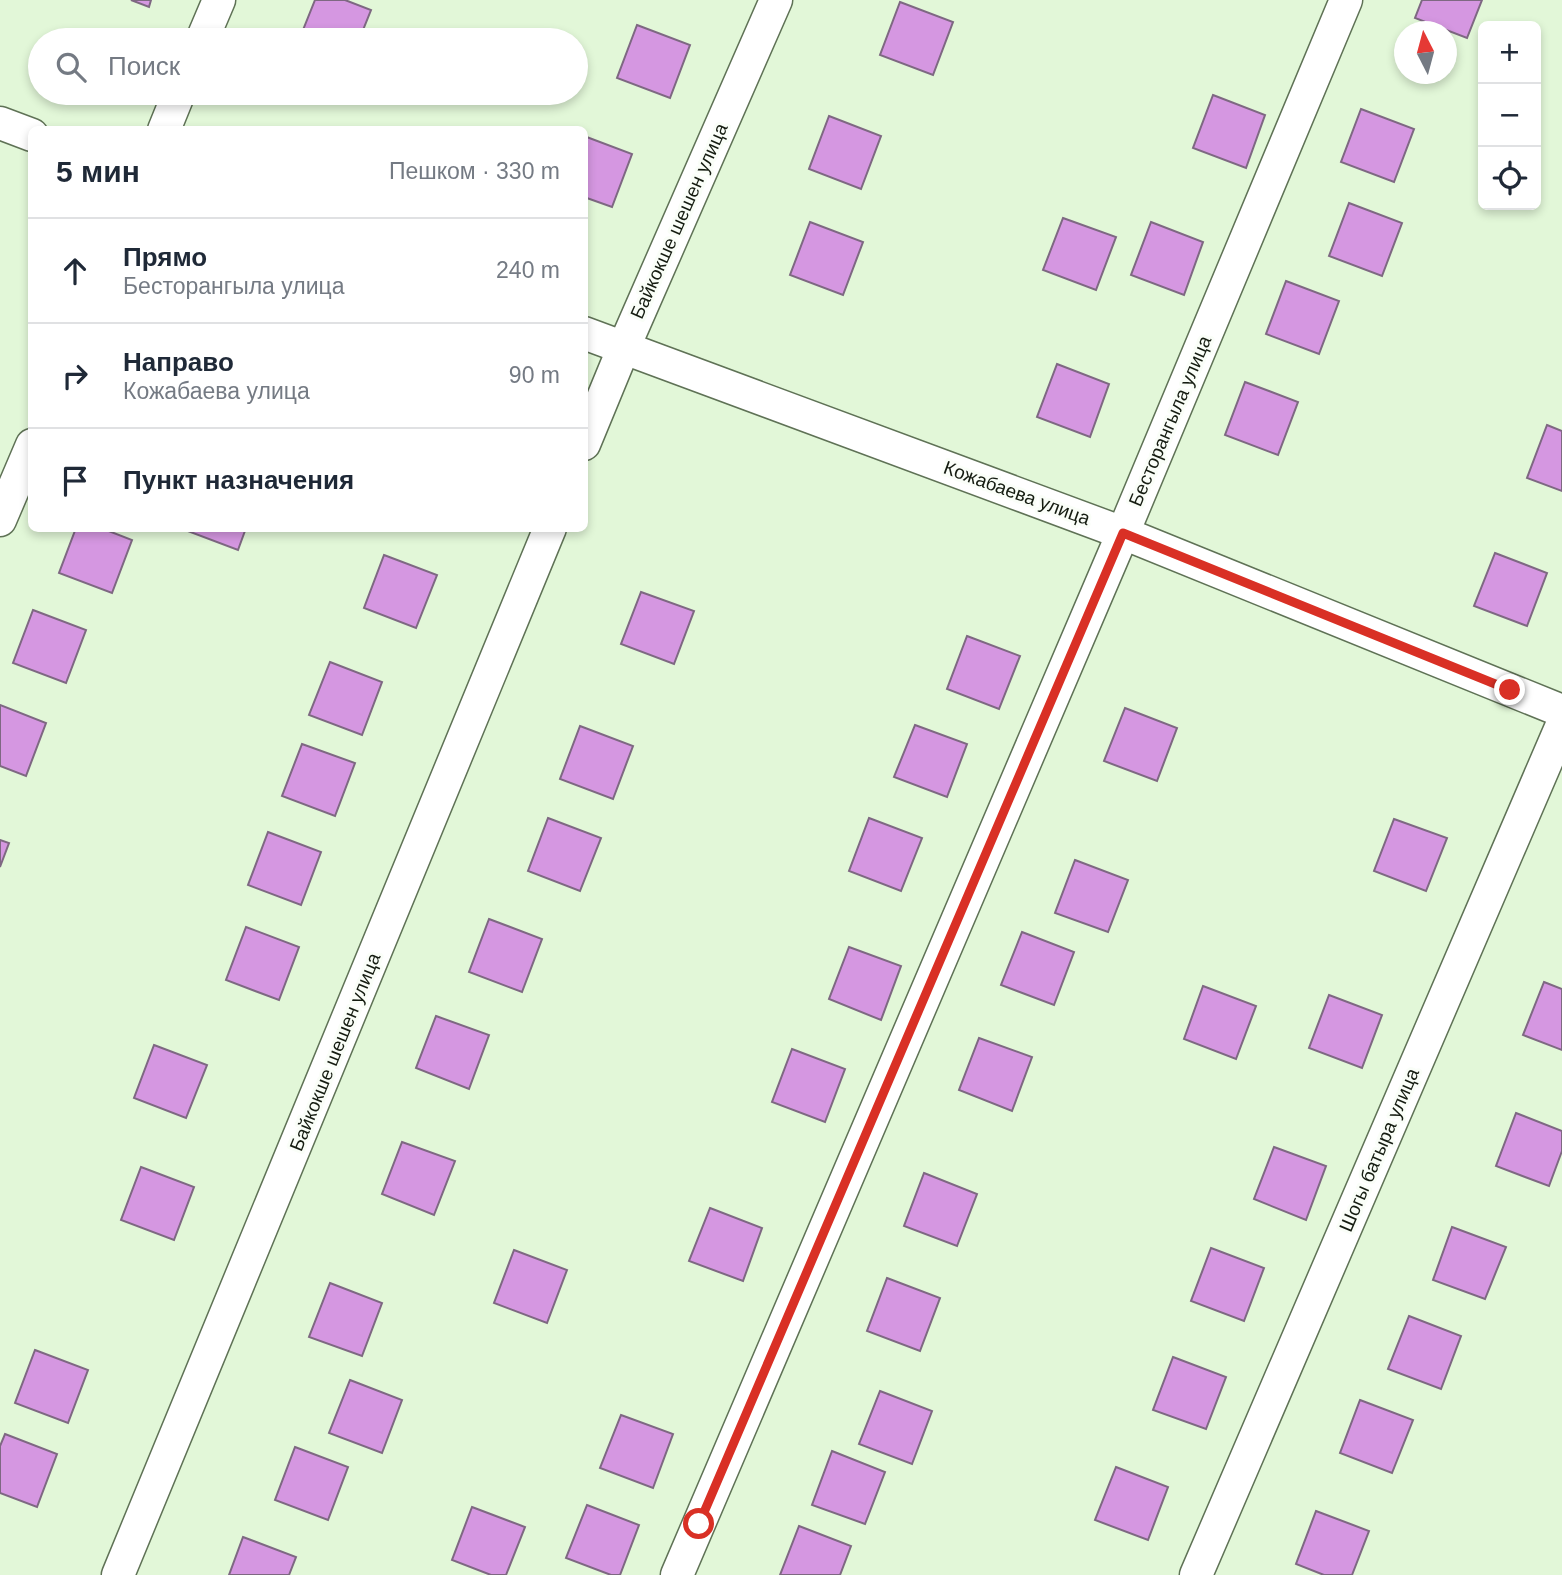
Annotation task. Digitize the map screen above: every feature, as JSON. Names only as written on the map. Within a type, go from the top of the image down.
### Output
[{"type":"street","points":[[207,28],[219,0]]},
{"type":"street","name":"Байкокше шешен улица","points":[[588,434],[776,0]]},
{"type":"street","name":"Бесторангыла улица","points":[[677,1575],[1123,533],[1346,0]]},
{"type":"street","points":[[166,126],[174,105]]},
{"type":"street","points":[[0,123],[28,134]]},
{"type":"street","name":"Кожабаева улица","points":[[588,334],[1123,533],[1562,711]]},
{"type":"street","points":[[0,520],[28,454]]},
{"type":"street","name":"Байкокше шешен улица","points":[[118,1575],[548,532]]},
{"type":"street","name":"Шогы батыра улица","points":[[1196,1575],[1562,725]]},
{"type":"building","points":[[131,0],[151,0],[149,7]]},
{"type":"building","points":[[315,0],[345,0],[371,10],[364,28],[304,28]]},
{"type":"building","points":[[1422,0],[1482,0],[1467,38],[1457,34],[1457,21],[1423,21],[1415,18]]},
{"type":"building","points":[[900,2],[953,22],[933,75],[880,55]]},
{"type":"building","points":[[637,25],[690,45],[670,98],[617,78]]},
{"type":"building","points":[[1213,95],[1265,115],[1246,168],[1193,148]]},
{"type":"building","points":[[1361,109],[1414,129],[1394,182],[1341,162]]},
{"type":"building","points":[[829,116],[881,136],[861,189],[809,169]]},
{"type":"building","points":[[588,138],[632,154],[612,207],[588,198]]},
{"type":"building","points":[[1349,203],[1402,223],[1382,276],[1329,256]]},
{"type":"building","points":[[1063,218],[1116,237],[1096,290],[1043,270]]},
{"type":"building","points":[[810,222],[863,242],[843,295],[790,275]]},
{"type":"building","points":[[1151,222],[1203,242],[1184,295],[1131,275]]},
{"type":"building","points":[[1286,281],[1339,301],[1319,354],[1266,334]]},
{"type":"building","points":[[1057,364],[1109,384],[1090,437],[1037,417]]},
{"type":"building","points":[[1245,382],[1298,402],[1278,455],[1225,435]]},
{"type":"building","points":[[1547,425],[1562,431],[1562,491],[1527,478]]},
{"type":"building","points":[[74,532],[111,532],[132,540],[112,593],[59,573]]},
{"type":"building","points":[[190,532],[245,532],[238,550]]},
{"type":"building","points":[[1495,553],[1547,573],[1527,626],[1474,606]]},
{"type":"building","points":[[384,555],[437,575],[416,628],[364,608]]},
{"type":"building","points":[[641,592],[694,611],[674,664],[621,644]]},
{"type":"building","points":[[33,610],[86,630],[66,683],[13,663]]},
{"type":"building","points":[[967,636],[1020,656],[999,709],[947,689]]},
{"type":"building","points":[[330,662],[382,682],[362,735],[309,715]]},
{"type":"building","points":[[0,705],[46,723],[26,776],[0,766]]},
{"type":"building","points":[[1125,708],[1177,728],[1157,781],[1104,761]]},
{"type":"building","points":[[915,725],[967,744],[947,797],[894,777]]},
{"type":"building","points":[[580,726],[633,746],[613,799],[560,779]]},
{"type":"building","points":[[302,744],[355,763],[335,816],[282,796]]},
{"type":"building","points":[[548,818],[601,838],[580,891],[528,871]]},
{"type":"building","points":[[869,818],[922,838],[901,891],[849,871]]},
{"type":"building","points":[[1394,819],[1447,838],[1426,891],[1374,871]]},
{"type":"building","points":[[268,832],[321,852],[301,905],[248,885]]},
{"type":"building","points":[[0,840],[9,843],[0,867]]},
{"type":"building","points":[[1075,860],[1128,880],[1108,932],[1055,913]]},
{"type":"building","points":[[489,919],[542,939],[522,992],[469,972]]},
{"type":"building","points":[[246,927],[299,947],[279,1000],[226,980]]},
{"type":"building","points":[[1022,932],[1074,952],[1054,1005],[1001,985]]},
{"type":"building","points":[[849,947],[901,966],[881,1020],[829,999]]},
{"type":"building","points":[[1544,982],[1562,989],[1562,1050],[1523,1035]]},
{"type":"building","points":[[1203,986],[1256,1006],[1236,1059],[1184,1039]]},
{"type":"building","points":[[1329,995],[1382,1015],[1362,1068],[1309,1048]]},
{"type":"building","points":[[436,1016],[489,1035],[469,1089],[416,1068]]},
{"type":"building","points":[[979,1038],[1032,1057],[1012,1111],[959,1090]]},
{"type":"building","points":[[154,1045],[207,1065],[186,1118],[134,1098]]},
{"type":"building","points":[[792,1049],[845,1069],[825,1122],[772,1102]]},
{"type":"building","points":[[1516,1113],[1562,1131],[1562,1151],[1549,1186],[1496,1166]]},
{"type":"building","points":[[402,1142],[455,1161],[434,1215],[382,1194]]},
{"type":"building","points":[[1274,1147],[1326,1166],[1306,1220],[1254,1199]]},
{"type":"building","points":[[141,1167],[194,1187],[174,1240],[121,1220]]},
{"type":"building","points":[[924,1173],[977,1194],[957,1246],[904,1226]]},
{"type":"building","points":[[710,1208],[762,1228],[743,1281],[689,1261]]},
{"type":"building","points":[[1452,1227],[1506,1247],[1485,1299],[1433,1280]]},
{"type":"building","points":[[1211,1248],[1264,1268],[1244,1321],[1191,1301]]},
{"type":"building","points":[[514,1250],[567,1270],[547,1323],[494,1303]]},
{"type":"building","points":[[887,1278],[940,1298],[920,1351],[867,1331]]},
{"type":"building","points":[[330,1283],[382,1303],[362,1356],[309,1337]]},
{"type":"building","points":[[1409,1316],[1461,1336],[1441,1389],[1388,1369]]},
{"type":"building","points":[[35,1350],[88,1370],[68,1423],[15,1403]]},
{"type":"building","points":[[1173,1357],[1226,1377],[1206,1429],[1153,1410]]},
{"type":"building","points":[[350,1380],[402,1400],[382,1453],[329,1433]]},
{"type":"building","points":[[880,1391],[932,1411],[912,1464],[859,1444]]},
{"type":"building","points":[[1360,1400],[1413,1420],[1392,1473],[1340,1453]]},
{"type":"building","points":[[621,1415],[673,1434],[653,1488],[600,1468]]},
{"type":"building","points":[[5,1434],[57,1454],[37,1507],[0,1493],[0,1446]]},
{"type":"building","points":[[295,1447],[348,1467],[328,1520],[275,1500]]},
{"type":"building","points":[[832,1451],[885,1472],[865,1524],[812,1505]]},
{"type":"building","points":[[1116,1467],[1168,1487],[1148,1540],[1095,1520]]},
{"type":"building","points":[[587,1505],[639,1525],[620,1575],[611,1575],[566,1558]]},
{"type":"building","points":[[472,1507],[525,1527],[506,1575],[491,1575],[452,1560]]},
{"type":"building","points":[[1316,1511],[1369,1531],[1352,1575],[1324,1575],[1296,1564]]},
{"type":"building","points":[[799,1526],[851,1546],[840,1575],[780,1575]]},
{"type":"building","points":[[243,1537],[296,1557],[289,1575],[229,1575]]},
{"type":"route","points":[[699,1524],[1123,533],[1510,690]]}]
